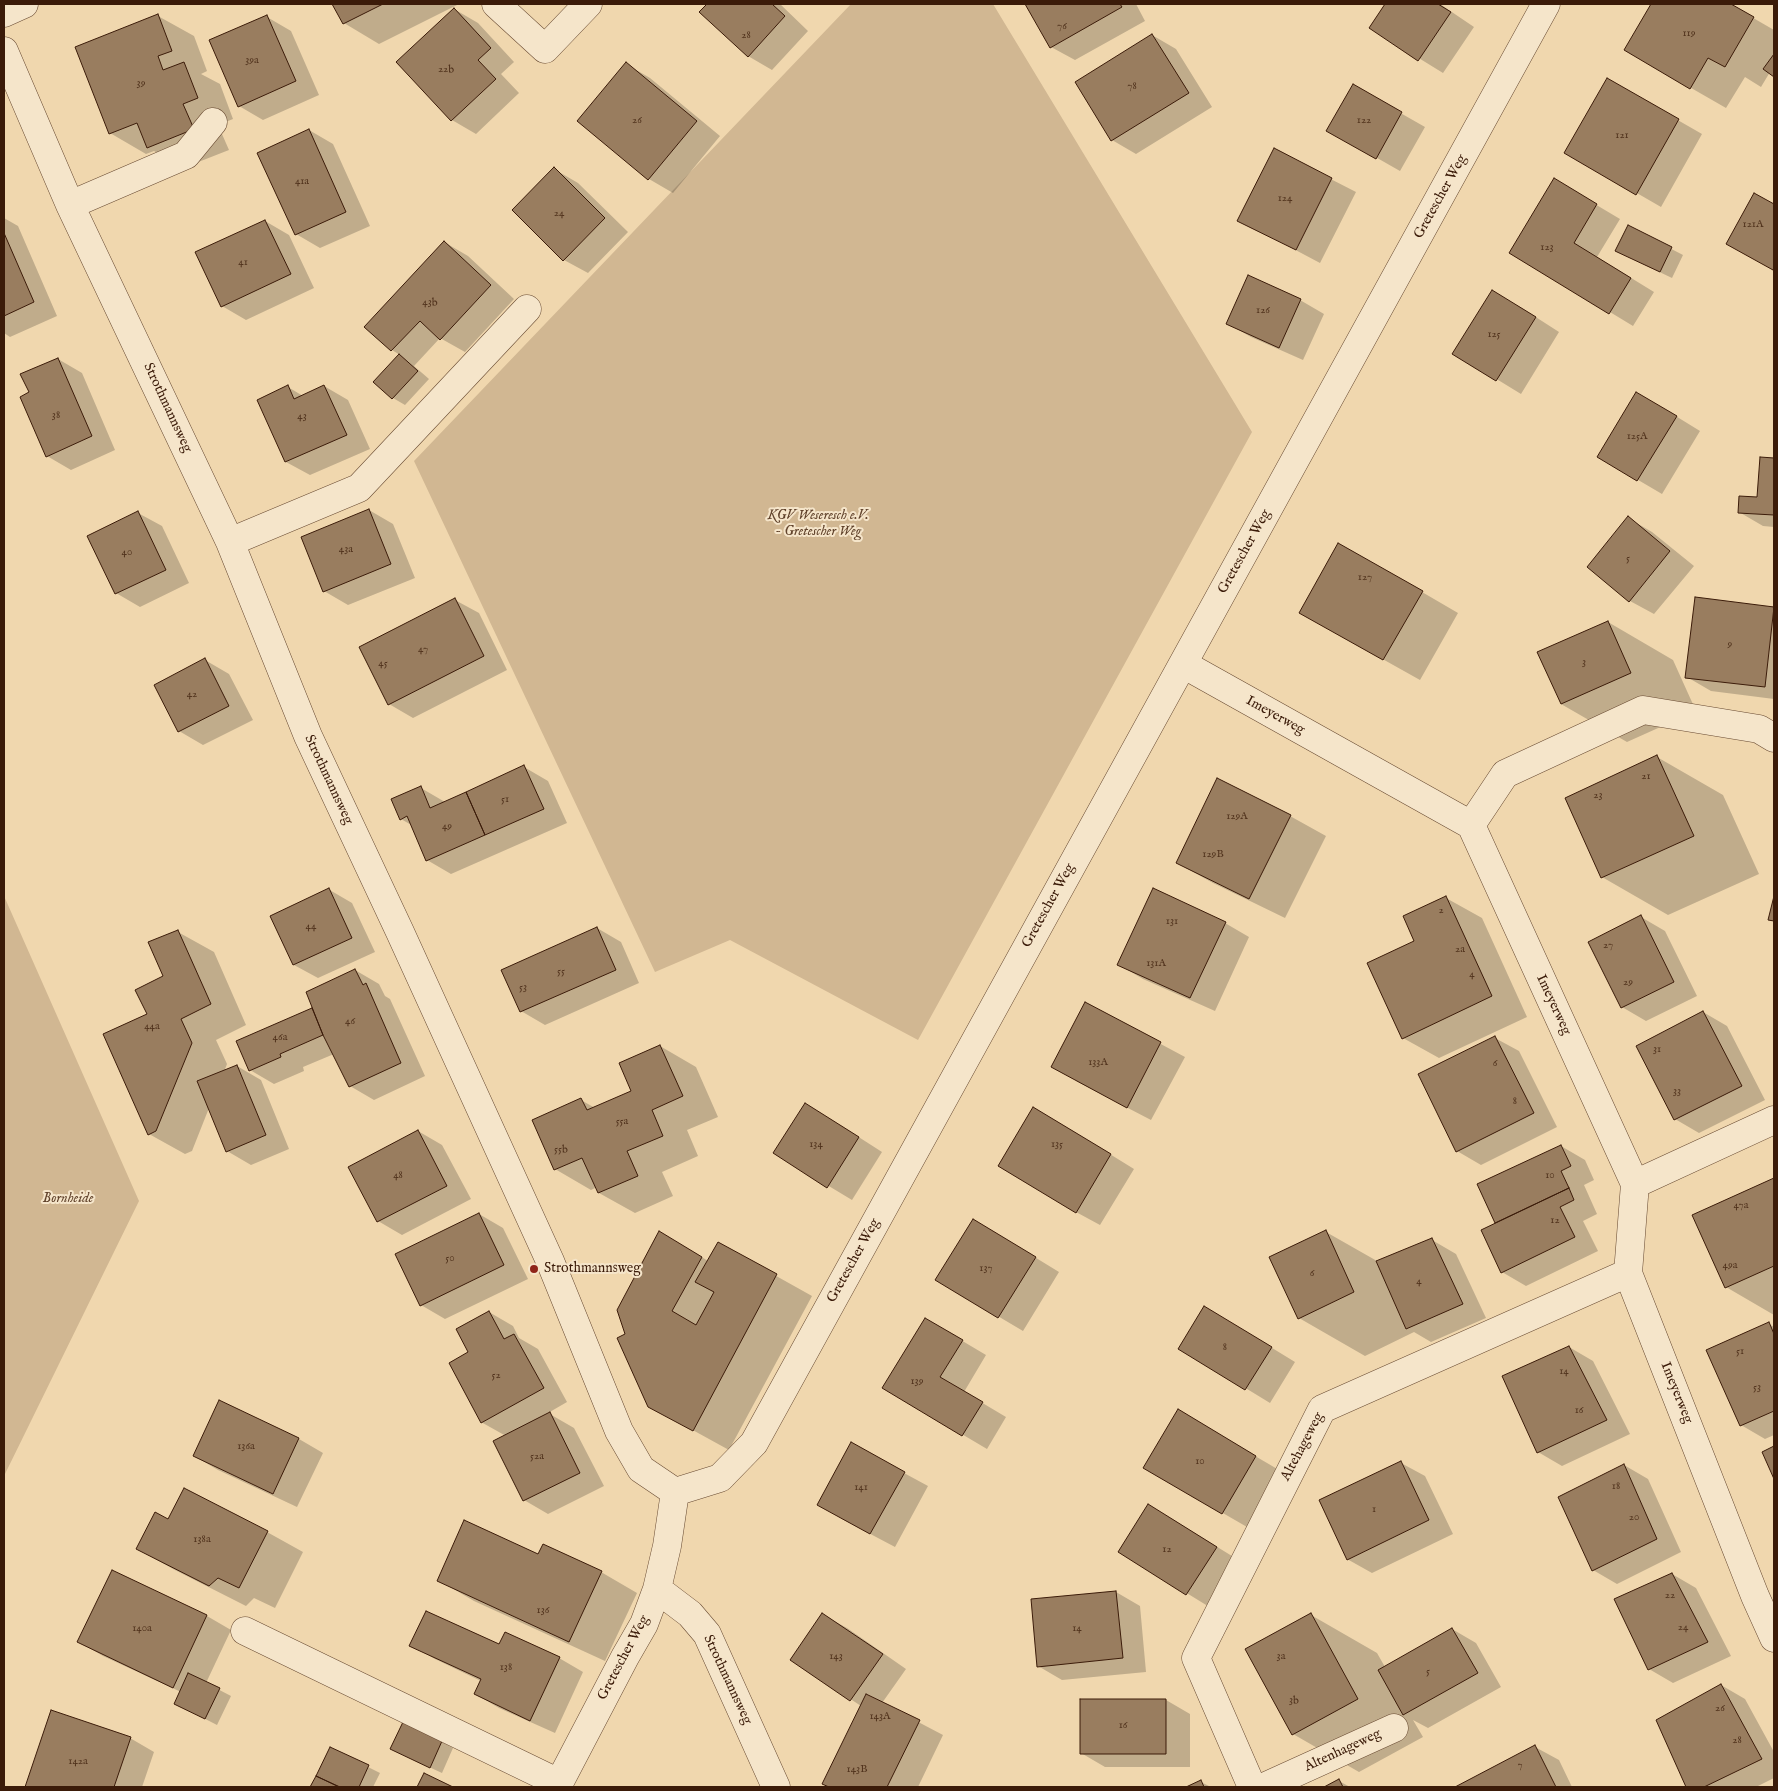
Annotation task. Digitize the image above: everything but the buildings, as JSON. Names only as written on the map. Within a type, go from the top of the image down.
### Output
[{"type":"street","points":[[4,13],[24,4]]},
{"type":"street","points":[[496,4],[545,50],[588,4]]},
{"type":"street","name":"Gretescher Weg","points":[[558,1785],[644,1624],[656,1589],[667,1546],[675,1492],[720,1478],[754,1443],[1546,4]]},
{"type":"street","name":"Strothmannsweg","points":[[4,51],[70,205],[230,542],[308,736],[400,932],[550,1261],[619,1431],[642,1469],[675,1492]]},
{"type":"street","points":[[70,205],[186,155],[212,122]]},
{"type":"street","points":[[230,542],[360,488],[527,309]]},
{"type":"street","name":"Imeyerweg","points":[[1183,664],[1471,825],[1635,1184],[1628,1273],[1765,1591],[1774,1638]]},
{"type":"street","points":[[1471,825],[1506,774],[1643,710],[1759,729],[1774,738]]},
{"type":"street","points":[[1635,1184],[1774,1120]]},
{"type":"street","name":"Altehageweg","points":[[1252,1787],[1196,1658],[1322,1409],[1628,1273]]},
{"type":"street","name":"Strothmannsweg","points":[[656,1589],[690,1614],[707,1634],[776,1787]]},
{"type":"street","points":[[245,1631],[558,1785]]},
{"type":"street","name":"Altenhageweg","points":[[1264,1787],[1394,1728]]},
{"type":"green space","name":"KGV Weseresch e.V. - Gretescher Weg","points":[[851,4],[993,4],[1252,432],[918,1040],[730,940],[655,972],[414,461]]},
{"type":"green space","name":"Bornheide","points":[[4,896],[139,1201],[4,1476]]},
{"type":"place","name":"Strothmannsweg","points":[[534,1269]]}]
